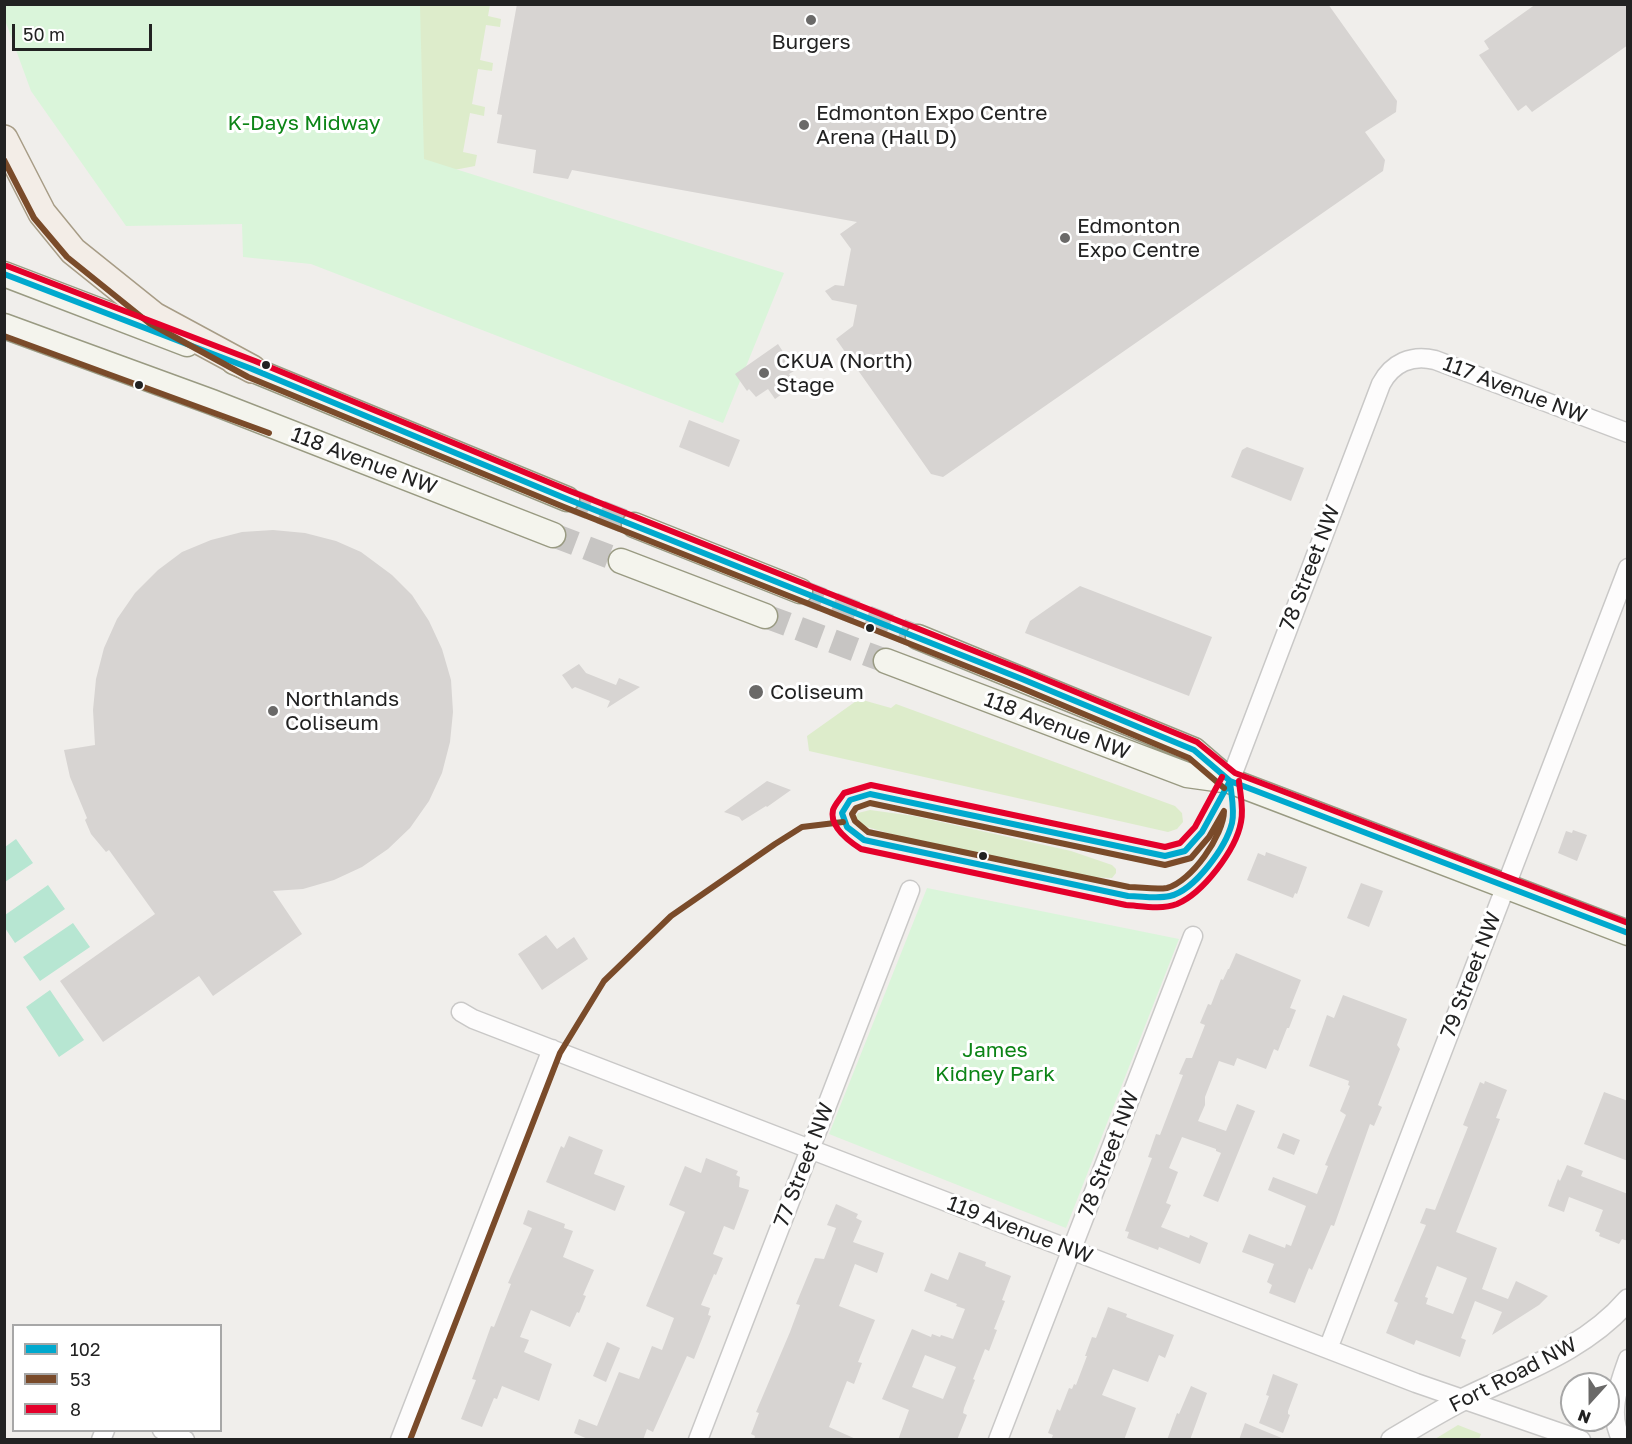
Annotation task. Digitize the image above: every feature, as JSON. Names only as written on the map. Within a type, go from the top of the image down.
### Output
[{"type":"main road","points":[[4,139],[42,213],[73,251],[154,316],[252,369]]},
{"type":"main road","name":"118 Avenue NW","points":[[4,274],[252,369],[567,499]]},
{"type":"main road","name":"118 Avenue NW","points":[[4,326],[212,402],[553,535]]},
{"type":"main road","points":[[634,525],[800,591]]},
{"type":"main road","points":[[621,561],[765,616]]},
{"type":"main road","name":"118 Avenue NW","points":[[918,637],[1194,750],[1230,782]]},
{"type":"main road","name":"118 Avenue NW","points":[[886,661],[1187,775],[1230,782],[1628,933]]},
{"type":"street","name":"117 Avenue NW","points":[[1401,362],[1421,357],[1435,360],[1628,433]]},
{"type":"street","name":"78 Street NW","points":[[1230,782],[1381,384],[1390,371],[1401,362]]},
{"type":"street","name":"79 Street NW","points":[[1328,1349],[1628,568]]},
{"type":"street","name":"77 Street NW","points":[[698,1440],[910,890]]},
{"type":"street","name":"78 Street NW","points":[[998,1440],[1193,936]]},
{"type":"street","name":"119 Avenue NW","points":[[461,1012],[479,1021],[1328,1349],[1462,1400],[1581,1440]]},
{"type":"street","points":[[400,1440],[552,1049]]},
{"type":"street","name":"Fort Road NW","points":[[1392,1440],[1462,1400],[1572,1347],[1598,1329],[1628,1300]]},
{"type":"street","points":[[1622,1440],[1616,1424],[1615,1408],[1628,1359]]},
{"type":"street","points":[[165,1432],[185,1440]]},
{"type":"green space","name":"K-Days Midway","points":[[5,4],[420,5],[424,159],[784,273],[723,423],[311,264],[243,257],[242,224],[126,226],[31,91],[5,20]]},
{"type":"green space","points":[[419,5],[490,5],[488,16],[501,19],[500,27],[486,25],[480,60],[493,63],[492,71],[478,69],[472,104],[485,107],[484,116],[470,113],[463,152],[477,155],[475,166],[422,176]]},
{"type":"green space","points":[[859,699],[891,708],[896,704],[1175,806],[1182,813],[1183,822],[1177,829],[1168,832],[809,751],[807,736]]},
{"type":"green space","points":[[870,810],[914,816],[1071,851],[1112,865],[1116,873],[1112,878],[1086,877],[913,840],[867,827],[857,821],[858,813]]},
{"type":"green space","points":[[16,839],[33,863],[5,882],[5,847]]},
{"type":"green space","points":[[48,885],[65,909],[15,943],[5,928],[5,915]]},
{"type":"green space","name":"James Kidney Park","points":[[927,888],[1179,939],[1066,1228],[829,1134]]},
{"type":"green space","points":[[73,923],[90,947],[40,981],[23,957]]},
{"type":"green space","points":[[50,990],[84,1040],[59,1057],[26,1007]]},
{"type":"green space","points":[[1458,1425],[1481,1434],[1479,1439],[1435,1439]]},
{"type":"building","name":"Edmonton Expo Centre","points":[[517,4],[1328,4],[1397,101],[1396,112],[1365,132],[1385,160],[1383,171],[943,477],[931,474],[836,339],[853,326],[857,305],[832,300],[825,291],[835,285],[844,286],[851,249],[840,234],[857,222],[572,170],[568,179],[533,173],[536,150],[497,143],[502,115],[497,114]]},
{"type":"building","points":[[1536,4],[1628,4],[1628,45],[1532,112],[1526,105],[1518,111],[1479,55],[1489,49],[1484,41]]},
{"type":"building","name":"CKUA (North) Stage","points":[[778,344],[794,371],[789,374],[796,384],[775,399],[768,389],[756,397],[749,389],[747,391],[735,374]]},
{"type":"building","points":[[689,420],[740,440],[729,467],[679,447]]},
{"type":"building","points":[[1247,447],[1304,468],[1291,501],[1231,477],[1242,450]]},
{"type":"building","name":"Northlands Coliseum","points":[[273,530],[305,533],[336,541],[361,552],[392,575],[412,595],[429,621],[442,649],[451,680],[453,712],[450,742],[442,773],[429,801],[410,828],[388,849],[362,867],[334,880],[303,889],[273,891],[302,934],[213,996],[199,976],[103,1042],[60,981],[155,914],[109,850],[106,852],[91,834],[70,777],[64,750],[95,745],[93,710],[96,679],[104,648],[117,619],[135,593],[158,570],[182,552],[211,540],[242,532]]},
{"type":"building","points":[[1080,586],[1212,637],[1189,696],[1025,633],[1030,621]]},
{"type":"building","points":[[579,664],[586,673],[616,685],[619,678],[640,687],[607,708],[610,701],[575,687],[572,689],[562,675]]},
{"type":"building","points":[[767,781],[791,790],[742,821],[739,817],[724,812]]},
{"type":"building","points":[[1573,830],[1587,835],[1577,861],[1558,853],[1566,831],[1572,833]]},
{"type":"building","points":[[1266,852],[1307,867],[1297,894],[1295,893],[1293,898],[1247,880],[1258,853],[1265,856]]},
{"type":"building","points":[[1361,883],[1383,891],[1369,927],[1347,918]]},
{"type":"building","points":[[546,935],[557,949],[574,937],[588,959],[542,990],[518,954]]},
{"type":"building","points":[[1236,953],[1301,980],[1290,1008],[1296,1010],[1289,1028],[1287,1028],[1278,1051],[1274,1049],[1266,1069],[1237,1058],[1234,1066],[1219,1061],[1205,1097],[1205,1105],[1198,1121],[1226,1131],[1237,1104],[1255,1111],[1218,1202],[1203,1196],[1221,1153],[1216,1149],[1182,1137],[1169,1168],[1178,1172],[1166,1203],[1171,1205],[1161,1227],[1208,1243],[1200,1264],[1159,1247],[1158,1250],[1127,1238],[1129,1232],[1125,1231],[1152,1158],[1148,1157],[1156,1134],[1160,1135],[1183,1075],[1179,1074],[1186,1058],[1192,1058],[1205,1025],[1200,1023]]},
{"type":"building","points":[[1343,995],[1407,1019],[1397,1045],[1400,1049],[1378,1105],[1382,1107],[1374,1126],[1370,1124],[1334,1226],[1331,1225],[1312,1270],[1309,1268],[1295,1303],[1269,1293],[1272,1285],[1267,1282],[1274,1264],[1242,1252],[1249,1234],[1285,1248],[1286,1244],[1291,1246],[1306,1206],[1268,1190],[1273,1177],[1317,1194],[1328,1166],[1325,1165],[1346,1115],[1340,1111],[1350,1086],[1349,1081],[1309,1066],[1327,1015],[1334,1018]]},
{"type":"building","points":[[1485,1081],[1507,1090],[1496,1118],[1500,1119],[1456,1232],[1497,1248],[1482,1289],[1508,1299],[1516,1281],[1548,1296],[1539,1305],[1492,1335],[1502,1312],[1475,1301],[1461,1338],[1466,1340],[1460,1357],[1416,1340],[1414,1345],[1386,1333],[1398,1303],[1394,1301],[1426,1225],[1420,1223],[1426,1208],[1435,1210],[1468,1127],[1463,1125],[1480,1082],[1484,1084]],"holes":[[[1437,1266],[1467,1278],[1453,1314],[1426,1304],[1428,1298],[1425,1297]]]},
{"type":"building","points":[[1604,1092],[1628,1101],[1628,1161],[1584,1144]]},
{"type":"building","points":[[1283,1133],[1300,1140],[1294,1155],[1277,1148]]},
{"type":"building","points":[[569,1136],[603,1150],[594,1174],[625,1186],[615,1211],[546,1182],[561,1146],[564,1148]]},
{"type":"building","points":[[706,1158],[738,1171],[736,1175],[740,1177],[739,1187],[749,1190],[734,1230],[724,1226],[713,1254],[723,1258],[701,1305],[710,1308],[708,1315],[711,1316],[694,1359],[687,1356],[653,1432],[647,1429],[643,1440],[590,1440],[574,1433],[579,1419],[597,1426],[619,1372],[639,1379],[652,1346],[662,1350],[674,1318],[646,1306],[685,1212],[669,1205],[685,1166],[701,1173]]},
{"type":"building","points":[[1567,1165],[1583,1171],[1581,1176],[1628,1194],[1628,1241],[1622,1239],[1619,1244],[1599,1236],[1600,1233],[1595,1231],[1603,1210],[1569,1197],[1564,1212],[1548,1206],[1558,1179],[1560,1181]]},
{"type":"building","points":[[836,1204],[858,1214],[856,1218],[862,1221],[853,1242],[884,1253],[877,1273],[855,1264],[839,1306],[875,1320],[858,1362],[862,1363],[854,1384],[847,1381],[829,1427],[858,1440],[754,1440],[755,1436],[751,1434],[759,1413],[756,1412],[800,1305],[796,1304],[815,1258],[824,1259],[836,1228],[827,1225]]},
{"type":"building","points":[[528,1210],[565,1224],[564,1228],[573,1231],[563,1257],[594,1270],[583,1295],[586,1296],[579,1313],[577,1312],[570,1327],[531,1310],[520,1337],[529,1340],[524,1352],[552,1364],[539,1401],[502,1386],[497,1399],[494,1398],[482,1427],[461,1419],[476,1380],[472,1379],[491,1326],[494,1327],[511,1284],[508,1283],[532,1228],[523,1224]]},
{"type":"building","points":[[959,1252],[986,1262],[985,1266],[1011,1276],[1002,1300],[1005,1301],[994,1329],[997,1330],[989,1351],[985,1349],[973,1379],[975,1380],[963,1413],[967,1415],[957,1440],[898,1440],[909,1410],[882,1399],[912,1329],[931,1337],[932,1334],[953,1339],[965,1309],[924,1291],[931,1273],[948,1280]],"holes":[[[925,1355],[956,1367],[943,1399],[912,1387]]]},
{"type":"building","points":[[1108,1307],[1127,1314],[1126,1317],[1174,1335],[1165,1358],[1159,1355],[1148,1382],[1113,1369],[1102,1395],[1136,1408],[1124,1440],[1051,1440],[1053,1435],[1048,1433],[1057,1409],[1060,1411],[1069,1388],[1072,1389],[1074,1384],[1076,1385],[1092,1337],[1096,1338]]},
{"type":"building","points":[[607,1342],[620,1348],[606,1382],[593,1376]]},
{"type":"building","points":[[1273,1374],[1298,1384],[1283,1433],[1259,1423],[1269,1396],[1266,1395]]},
{"type":"building","points":[[1191,1386],[1207,1393],[1190,1440],[1167,1440],[1177,1413],[1179,1414]]},
{"type":"building","points":[[1245,1423],[1284,1439],[1284,1440],[1239,1440]]},
{"type":"tunnel","points":[[567,499],[634,525]]},
{"type":"tunnel","points":[[553,535],[621,561]]},
{"type":"tunnel","points":[[800,591],[918,637]]},
{"type":"tunnel","points":[[765,616],[886,661]]},
{"type":"transit line","name":"53","points":[[4,160],[34,218],[67,257],[149,323],[248,377],[564,507],[1019,687],[1189,758],[1224,788]]},
{"type":"transit line","name":"8","points":[[7,266],[255,361],[570,491],[1025,671],[1197,742],[1235,773],[1628,923]]},
{"type":"transit line","name":"102","points":[[4,274],[252,369],[567,499],[1022,679],[1194,750],[1230,781],[1628,933]]},
{"type":"transit line","name":"53","points":[[4,336],[269,433]]},
{"type":"transit line","name":"8","points":[[1222,777],[1195,827],[1180,843],[1165,847],[871,785],[844,793],[833,810],[833,816],[841,833],[861,849],[1126,905],[1165,907],[1187,898],[1207,881],[1233,845],[1242,817],[1239,781]]},
{"type":"transit line","name":"102","points":[[1230,781],[1233,818],[1223,844],[1199,877],[1180,892],[1165,897],[1128,896],[864,840],[847,827],[842,813],[850,800],[870,794],[1165,856],[1185,851],[1202,832],[1230,781]]},
{"type":"transit line","name":"53","points":[[870,803],[1165,865],[1191,858],[1209,837],[1224,811],[1218,832],[1196,867],[1176,884],[1158,889],[1129,887],[868,832],[855,821],[852,814],[856,808],[870,803]]},
{"type":"transit line","name":"53","points":[[410,1440],[560,1053],[604,981],[671,916],[775,844],[802,827],[843,822]]},
{"type":"place","name":"Burgers","points":[[811,20]]},
{"type":"place","name":"Edmonton Expo Centre Arena (Hall D)","points":[[804,125]]},
{"type":"place","name":"Edmonton Expo Centre","points":[[1065,238]]},
{"type":"place","name":"CKUA (North) Stage","points":[[764,373]]},
{"type":"place","name":"Coliseum","points":[[756,692]]},
{"type":"place","name":"Northlands Coliseum","points":[[273,711]]}]
